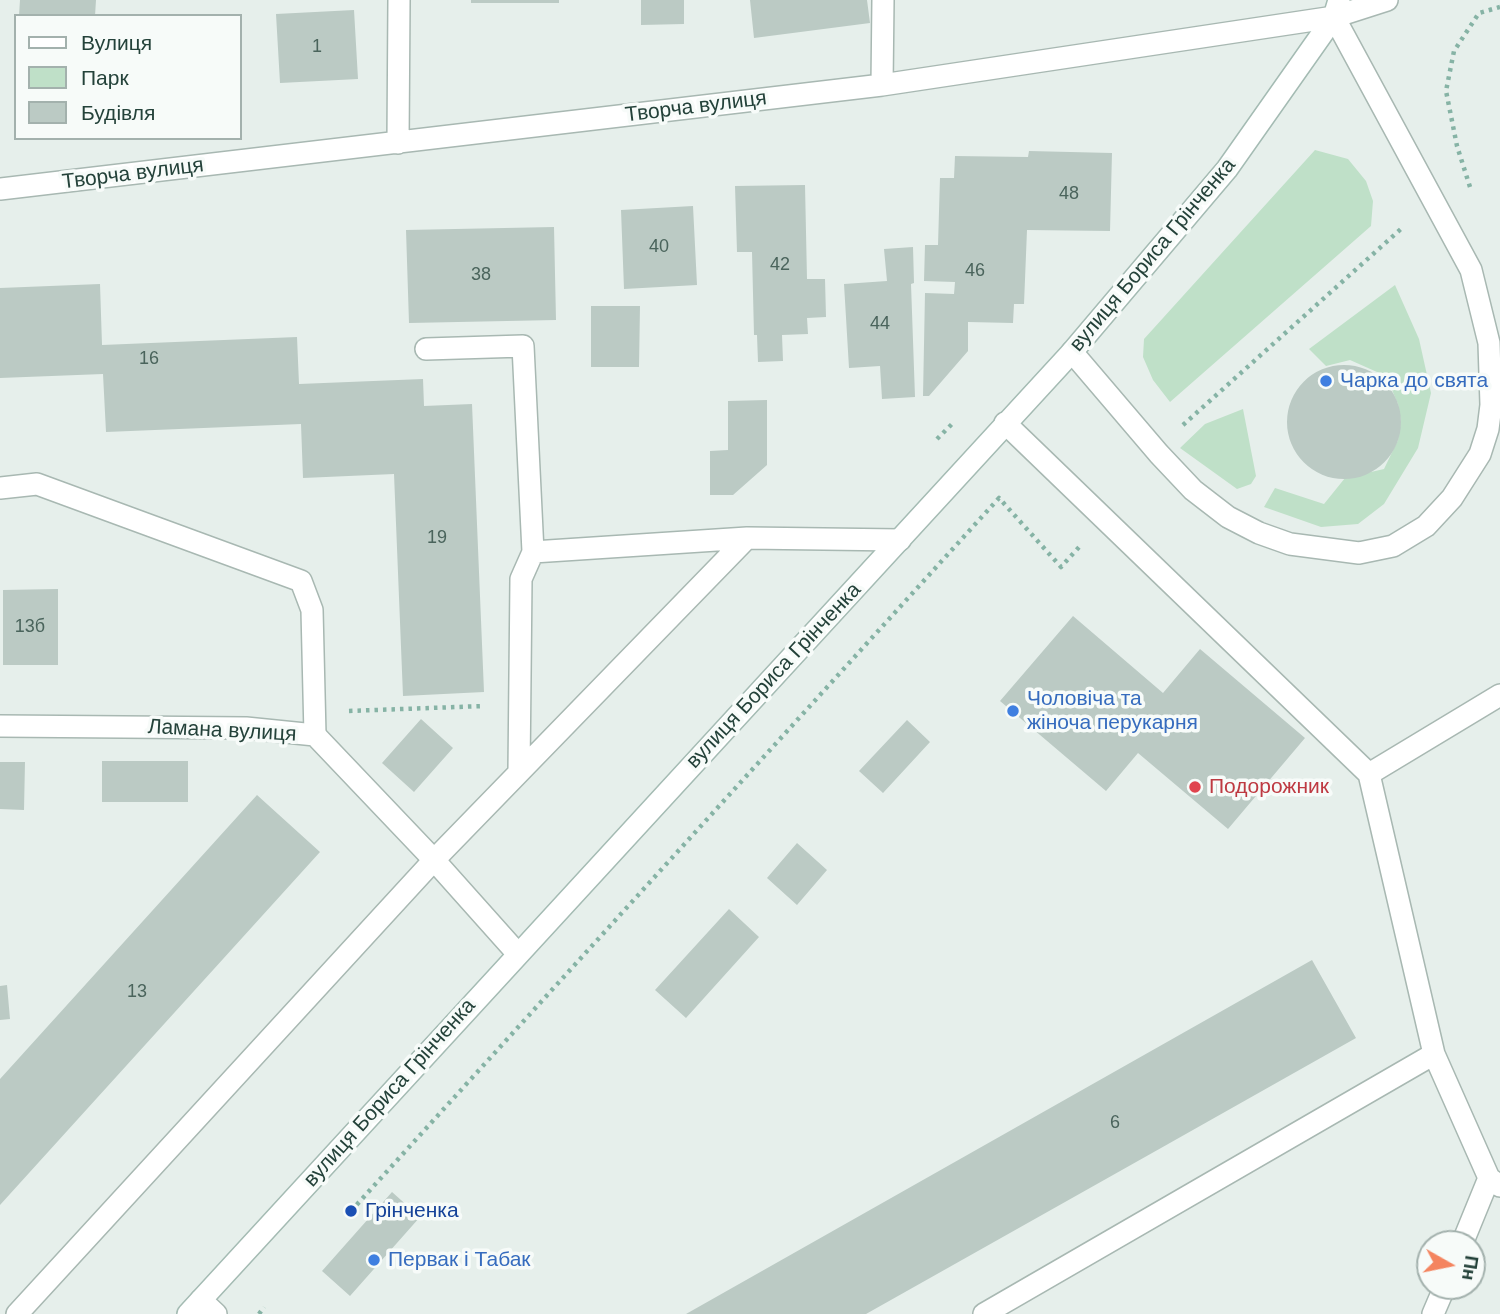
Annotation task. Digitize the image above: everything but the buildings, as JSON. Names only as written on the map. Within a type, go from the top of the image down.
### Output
[{"type":"street","points":[[398,143],[399,0]]},
{"type":"street","points":[[882,85],[883,0]]},
{"type":"street","name":"Творча вулиця","points":[[0,189],[882,85],[1387,0]]},
{"type":"street","points":[[1072,352],[1159,454],[1194,490],[1228,517],[1259,534],[1290,544],[1359,553],[1393,546],[1426,526],[1452,498],[1480,454],[1488,429],[1491,405],[1489,343],[1471,270],[1337,8]]},
{"type":"street","name":"вулиця Бориса Грінченка","points":[[202,1309],[517,953],[1072,352],[1227,169],[1337,8]]},
{"type":"street","points":[[426,348],[523,346],[533,552],[521,579],[519,771]]},
{"type":"street","points":[[1005,423],[1369,774],[1434,1054],[1495,1182],[1469,1230]]},
{"type":"street","points":[[0,488],[37,484],[300,581],[312,610],[315,735]]},
{"type":"street","points":[[533,552],[747,538],[900,540]]},
{"type":"street","points":[[17,1314],[434,860],[747,538]]},
{"type":"street","points":[[1369,774],[1500,695]]},
{"type":"street","name":"Ламана вулиця","points":[[0,726],[246,728],[315,735],[434,860],[517,953]]},
{"type":"street","points":[[984,1314],[1434,1054]]},
{"type":"path","points":[[1470,188],[1457,146],[1446,91],[1454,51],[1479,13],[1500,7]]},
{"type":"path","points":[[1183,425],[1402,228]]},
{"type":"path","points":[[351,1211],[999,498],[1061,568],[1085,540]]},
{"type":"path","points":[[313,712],[520,705]]},
{"type":"path","points":[[259,1314],[264,1307]]},
{"type":"green space","points":[[1315,150],[1348,159],[1366,181],[1373,201],[1371,226],[1170,402],[1153,380],[1143,357],[1144,339]]},
{"type":"green space","points":[[1395,285],[1419,339],[1431,393],[1418,448],[1384,504],[1358,524],[1321,527],[1264,507],[1275,488],[1324,504],[1345,478],[1384,469],[1398,440],[1401,421],[1398,404],[1386,376],[1350,360],[1326,366],[1309,349]]},
{"type":"green space","points":[[1243,409],[1256,476],[1251,484],[1237,489],[1180,448],[1205,424]]},
{"type":"place","name":"Чарка до свята","points":[[1326,381]]},
{"type":"place","name":"Чоловіча та жіноча перукарня","points":[[1013,711]]},
{"type":"place","name":"Подорожник","points":[[1195,787]]},
{"type":"place","name":"Грінченка","points":[[351,1211]]},
{"type":"place","name":"Первак і Табак","points":[[374,1260]]}]
